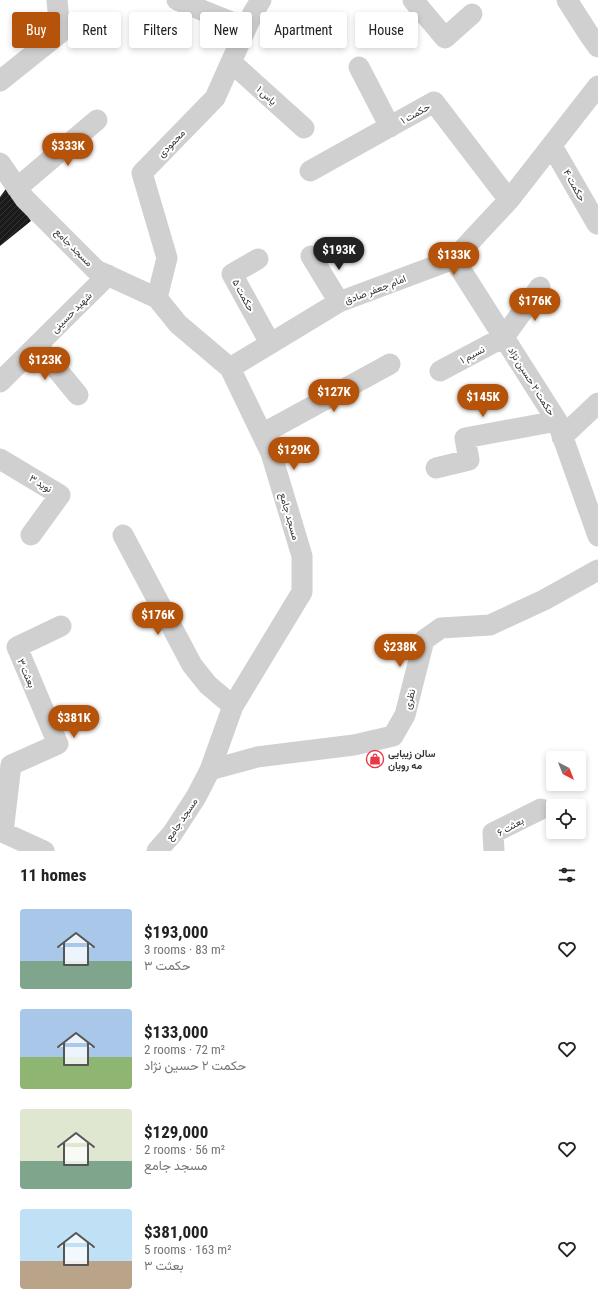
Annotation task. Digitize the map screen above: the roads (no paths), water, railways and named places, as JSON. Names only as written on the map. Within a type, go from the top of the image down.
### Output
[{"type":"street","points":[[0,81],[60,33],[57,0]]},
{"type":"street","points":[[177,0],[207,12]]},
{"type":"street","name":"محمودی","points":[[252,15],[260,0]]},
{"type":"street","points":[[413,0],[445,38],[472,14]]},
{"type":"street","points":[[567,0],[595,38]]},
{"type":"street","name":"محمودی","points":[[157,298],[167,258],[142,173],[215,98],[237,48]]},
{"type":"street","name":"یاس ۱","points":[[231,62],[304,128]]},
{"type":"street","points":[[359,67],[390,127]]},
{"type":"street","name":"امام جعفر صادق","points":[[230,368],[339,302],[454,259],[509,200],[598,86]]},
{"type":"street","name":"حکمت ۱","points":[[310,171],[434,102],[509,200]]},
{"type":"street","points":[[7,178],[97,120]]},
{"type":"street","name":"حکمت ۴","points":[[552,146],[597,224]]},
{"type":"street","name":"مسجد جامع","points":[[7,178],[25,199],[96,270],[157,298],[178,324],[230,368],[271,453],[302,556],[302,592],[233,706],[210,770],[196,797],[172,834],[157,851]]},
{"type":"street","points":[[311,256],[339,302]]},
{"type":"street","name":"حکمت ۵","points":[[258,259],[232,274],[270,343]]},
{"type":"street","name":"حکمت ۲ حسین نژاد","points":[[454,259],[560,429],[598,536]]},
{"type":"street","name":"شهید حسینی","points":[[0,382],[108,275]]},
{"type":"street","points":[[504,337],[540,287]]},
{"type":"street","name":"نسیم ۱","points":[[440,371],[504,337]]},
{"type":"street","points":[[37,345],[78,395]]},
{"type":"street","points":[[262,434],[390,364]]},
{"type":"street","points":[[436,468],[469,460],[465,438],[560,429],[598,403]]},
{"type":"street","name":"نوید ۳","points":[[0,458],[60,495],[31,535]]},
{"type":"street","points":[[123,535],[192,665],[208,685],[233,706]]},
{"type":"street","name":"نظری","points":[[210,770],[257,757],[354,745],[393,736],[405,715],[424,640],[441,628],[490,625],[544,600],[598,570]]},
{"type":"street","name":"بعثت ۳","points":[[2,832],[11,765],[58,744],[17,647],[61,626]]},
{"type":"street","name":"بعثت ۶","points":[[494,851],[493,833],[541,809]]},
{"type":"street","points":[[2,832],[44,851]]},
{"type":"place","name":"سالن زیبایی مه رویان","points":[[375,759]]}]
